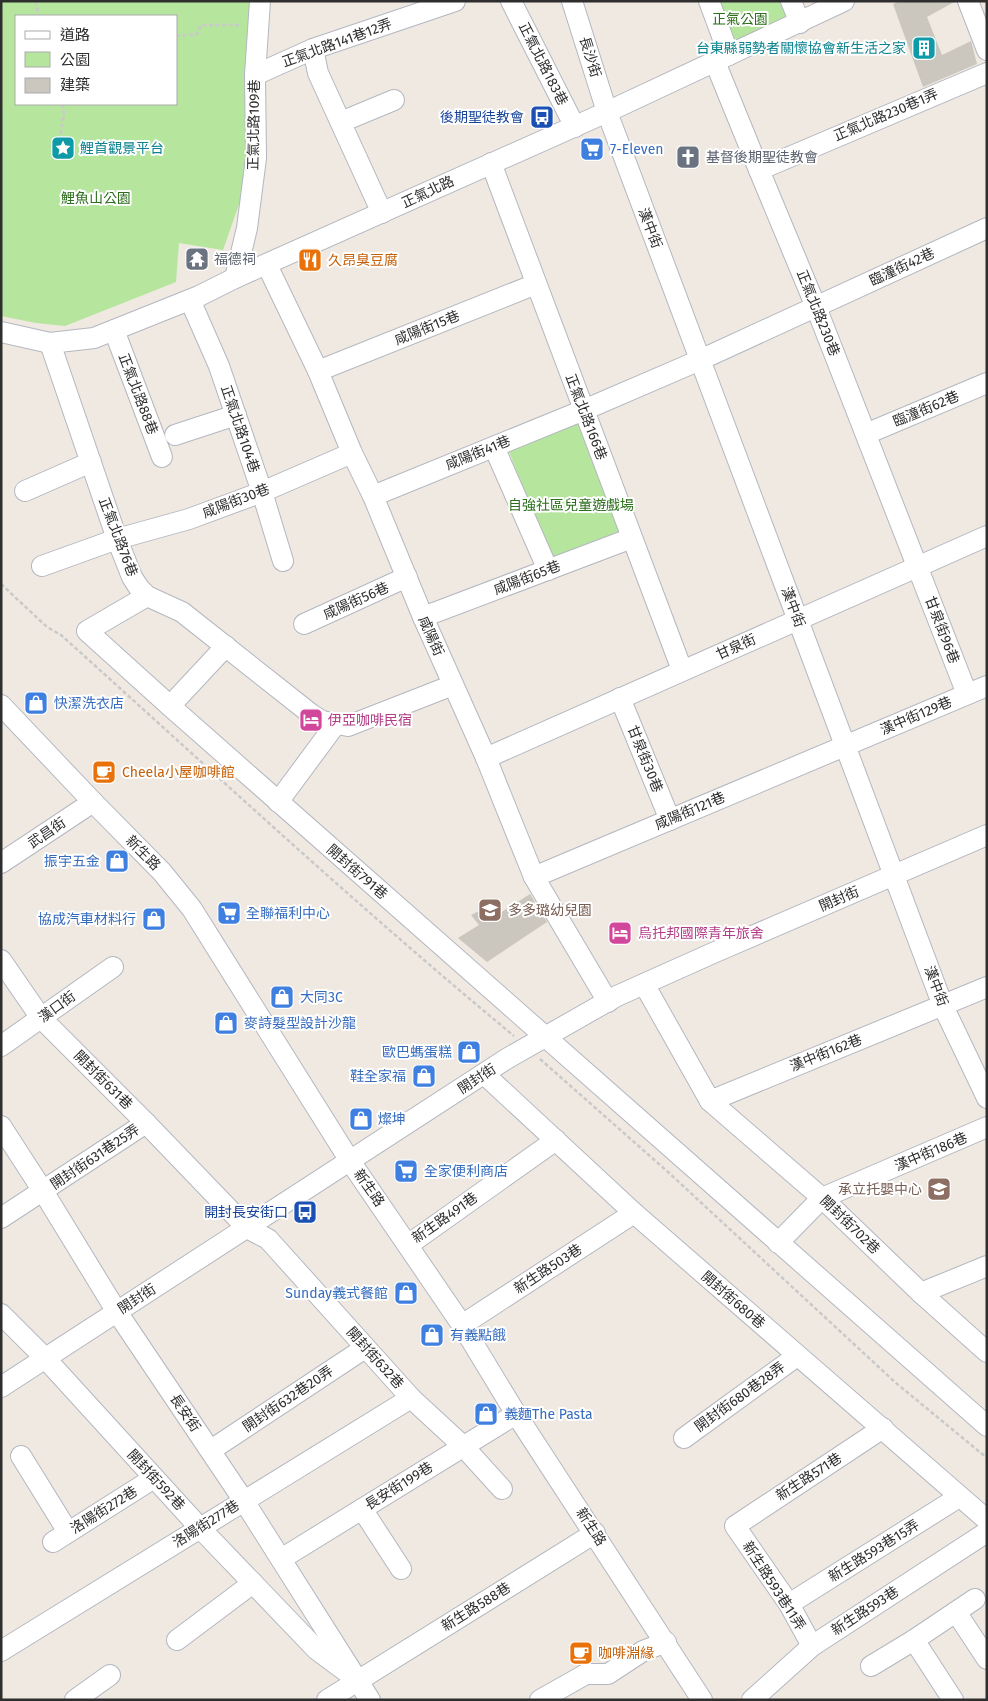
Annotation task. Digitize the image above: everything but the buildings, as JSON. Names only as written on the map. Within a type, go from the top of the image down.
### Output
[{"type":"street","name":"正氣北路109巷","points":[[235,278],[247,228],[256,158],[255,75],[260,1]]},
{"type":"street","name":"正氣北路141巷12弄","points":[[255,75],[313,49],[418,7],[455,1]]},
{"type":"street","name":"正氣北路183巷","points":[[511,1],[574,127]]},
{"type":"street","name":"長沙街","points":[[572,1],[607,112]]},
{"type":"street","name":"正氣北路230巷","points":[[709,1],[722,58],[758,170],[816,307],[917,566]]},
{"type":"street","points":[[791,1],[800,23]]},
{"type":"street","name":"正氣北路","points":[[1,332],[50,343],[94,338],[190,300],[235,278],[607,112],[844,1]]},
{"type":"street","points":[[968,1],[987,50]]},
{"type":"street","points":[[313,49],[318,73],[382,213]]},
{"type":"street","name":"正氣北路230巷1弄","points":[[758,170],[987,73]]},
{"type":"street","points":[[341,122],[394,100]]},
{"type":"street","name":"漢中街","points":[[607,112],[943,1006],[987,1098]]},
{"type":"street","name":"正氣北路166巷","points":[[491,163],[682,670]]},
{"type":"street","name":"臨潼街42巷","points":[[700,360],[987,228]]},
{"type":"street","name":"咸陽街","points":[[267,265],[318,371],[352,453],[373,496],[422,617],[486,758],[534,877],[608,1002]]},
{"type":"street","name":"咸陽街15巷","points":[[318,371],[536,284]]},
{"type":"street","name":"正氣北路104巷","points":[[190,300],[219,366],[262,492],[283,561]]},
{"type":"street","name":"正氣北路88巷","points":[[114,330],[162,457]]},
{"type":"street","name":"正氣北路76巷","points":[[50,343],[117,540],[132,577],[147,596],[182,612],[311,714],[322,721],[335,725]]},
{"type":"street","name":"咸陽街41巷","points":[[373,496],[584,410],[700,360]]},
{"type":"street","name":"臨潼街62巷","points":[[866,434],[987,383]]},
{"type":"street","points":[[175,435],[236,415]]},
{"type":"street","points":[[494,447],[548,570]]},
{"type":"street","name":"咸陽街30巷","points":[[42,566],[117,540],[189,519],[262,492],[352,453]]},
{"type":"street","points":[[25,491],[90,462]]},
{"type":"street","name":"甘泉街","points":[[486,758],[987,536]]},
{"type":"street","name":"咸陽街65巷","points":[[422,617],[632,538]]},
{"type":"street","name":"甘泉街96巷","points":[[917,566],[967,694]]},
{"type":"street","name":"咸陽街56巷","points":[[304,624],[407,577]]},
{"type":"street","name":"開封街791巷","points":[[147,596],[87,630],[170,706],[545,1038]]},
{"type":"street","points":[[170,706],[226,646]]},
{"type":"street","points":[[278,802],[335,725],[348,726],[453,685]]},
{"type":"street","name":"漢中街129巷","points":[[846,746],[987,686]]},
{"type":"street","name":"甘泉街30巷","points":[[620,698],[670,820]]},
{"type":"street","name":"新生路","points":[[1,705],[162,872],[192,909],[350,1161],[462,1325],[516,1414],[702,1700]]},
{"type":"street","name":"咸陽街121巷","points":[[534,877],[846,746]]},
{"type":"street","name":"武昌街","points":[[1,864],[93,802]]},
{"type":"street","name":"開封街","points":[[1,1387],[508,1058],[608,1002],[714,953],[895,875],[985,841]]},
{"type":"street","name":"開封街631巷","points":[[1,960],[42,1018],[247,1228]]},
{"type":"street","name":"漢口街","points":[[1,1046],[113,967]]},
{"type":"street","name":"開封街702巷","points":[[644,984],[710,1101],[822,1198],[921,1293],[987,1352]]},
{"type":"street","name":"漢中街162巷","points":[[710,1101],[987,987]]},
{"type":"street","points":[[545,1038],[987,1426]]},
{"type":"street","name":"開封街680巷","points":[[484,1074],[634,1213],[987,1520]]},
{"type":"street","name":"開封街631巷25弄","points":[[1,1218],[146,1123]]},
{"type":"street","name":"長安街","points":[[1,1126],[117,1312],[244,1500],[370,1700]]},
{"type":"street","name":"漢中街186巷","points":[[778,1243],[822,1198],[987,1128]]},
{"type":"street","name":"新生路491巷","points":[[408,1245],[556,1140]]},
{"type":"street","name":"新生路503巷","points":[[462,1325],[634,1213]]},
{"type":"street","name":"開封街632巷","points":[[247,1228],[268,1239],[365,1348],[412,1398],[463,1446],[502,1489]]},
{"type":"street","points":[[921,1293],[987,1266]]},
{"type":"street","name":"開封街592巷","points":[[1,1314],[45,1358],[200,1528],[317,1650],[358,1681]]},
{"type":"street","name":"開封街632巷20弄","points":[[210,1450],[365,1348]]},
{"type":"street","name":"開封街680巷28弄","points":[[684,1438],[797,1356]]},
{"type":"street","name":"洛陽街277巷","points":[[1,1651],[412,1398]]},
{"type":"street","name":"長安街199巷","points":[[281,1559],[516,1414]]},
{"type":"street","name":"新生路571巷","points":[[734,1526],[883,1428]]},
{"type":"street","name":"洛陽街272巷","points":[[21,1456],[61,1537],[154,1478]]},
{"type":"street","name":"新生路593巷15弄","points":[[789,1604],[960,1497]]},
{"type":"street","points":[[362,1509],[401,1569]]},
{"type":"street","name":"新生路593巷11弄","points":[[734,1526],[789,1604],[812,1646]]},
{"type":"street","name":"新生路593巷","points":[[752,1700],[812,1646],[987,1532]]},
{"type":"street","name":"新生路588巷","points":[[327,1700],[595,1533]]},
{"type":"street","points":[[177,1640],[253,1583]]},
{"type":"street","points":[[871,1666],[975,1599]]},
{"type":"street","points":[[956,1612],[987,1659]]},
{"type":"street","points":[[914,1640],[953,1700]]},
{"type":"street","points":[[540,1700],[586,1674],[608,1674],[643,1651],[666,1642]]},
{"type":"street","points":[[75,1700],[110,1675]]},
{"type":"path","points":[[36,1],[38,15]]},
{"type":"path","points":[[178,36],[197,34],[201,25],[259,26]]},
{"type":"path","points":[[62,105],[64,114],[61,131],[62,148]]},
{"type":"path","points":[[1,584],[47,627],[61,635],[204,766],[439,974]]},
{"type":"path","points":[[582,1096],[668,1172],[896,1383],[987,1458]]},
{"type":"green space","name":"鯉魚山公園","points":[[1,1],[250,1],[244,190],[223,250],[179,243],[176,282],[65,326],[36,323],[1,316]]},
{"type":"green space","name":"正氣公園","points":[[714,1],[784,1],[791,18],[730,42]]},
{"type":"green space","name":"自強社區兒童遊戲場","points":[[579,422],[622,532],[551,560],[508,449]]},
{"type":"place","name":"台東縣弱勢者關懷協會新生活之家","points":[[924,48]]},
{"type":"place","name":"後期聖徒教會","points":[[542,117]]},
{"type":"place","name":"鯉首觀景平台","points":[[63,148]]},
{"type":"place","name":"7-Eleven","points":[[592,149]]},
{"type":"place","name":"基督後期聖徒教會","points":[[688,157]]},
{"type":"place","name":"福德祠","points":[[197,259]]},
{"type":"place","name":"久昂臭豆腐","points":[[310,260]]},
{"type":"place","name":"快潔洗衣店","points":[[36,703]]},
{"type":"place","name":"伊亞咖啡民宿","points":[[311,720]]},
{"type":"place","name":"Cheela小屋咖啡館","points":[[104,772]]},
{"type":"place","name":"振宇五金","points":[[117,861]]},
{"type":"place","name":"多多璐幼兒園","points":[[490,910]]},
{"type":"place","name":"全聯福利中心","points":[[229,913]]},
{"type":"place","name":"協成汽車材料行","points":[[154,919]]},
{"type":"place","name":"烏托邦國際青年旅舍","points":[[620,933]]},
{"type":"place","name":"大同3C","points":[[282,997]]},
{"type":"place","name":"麥詩髮型設計沙龍","points":[[226,1023]]},
{"type":"place","name":"歐巴螞蛋糕","points":[[469,1052]]},
{"type":"place","name":"鞋全家福","points":[[424,1076]]},
{"type":"place","name":"燦坤","points":[[361,1119]]},
{"type":"place","name":"全家便利商店","points":[[406,1171]]},
{"type":"place","name":"承立托嬰中心","points":[[939,1189]]},
{"type":"place","name":"開封長安街口","points":[[305,1212]]},
{"type":"place","name":"Sunday義式餐館","points":[[406,1293]]},
{"type":"place","name":"有義點餓","points":[[432,1335]]},
{"type":"place","name":"義麵The Pasta","points":[[486,1414]]},
{"type":"place","name":"咖啡淵緣","points":[[581,1653]]}]
